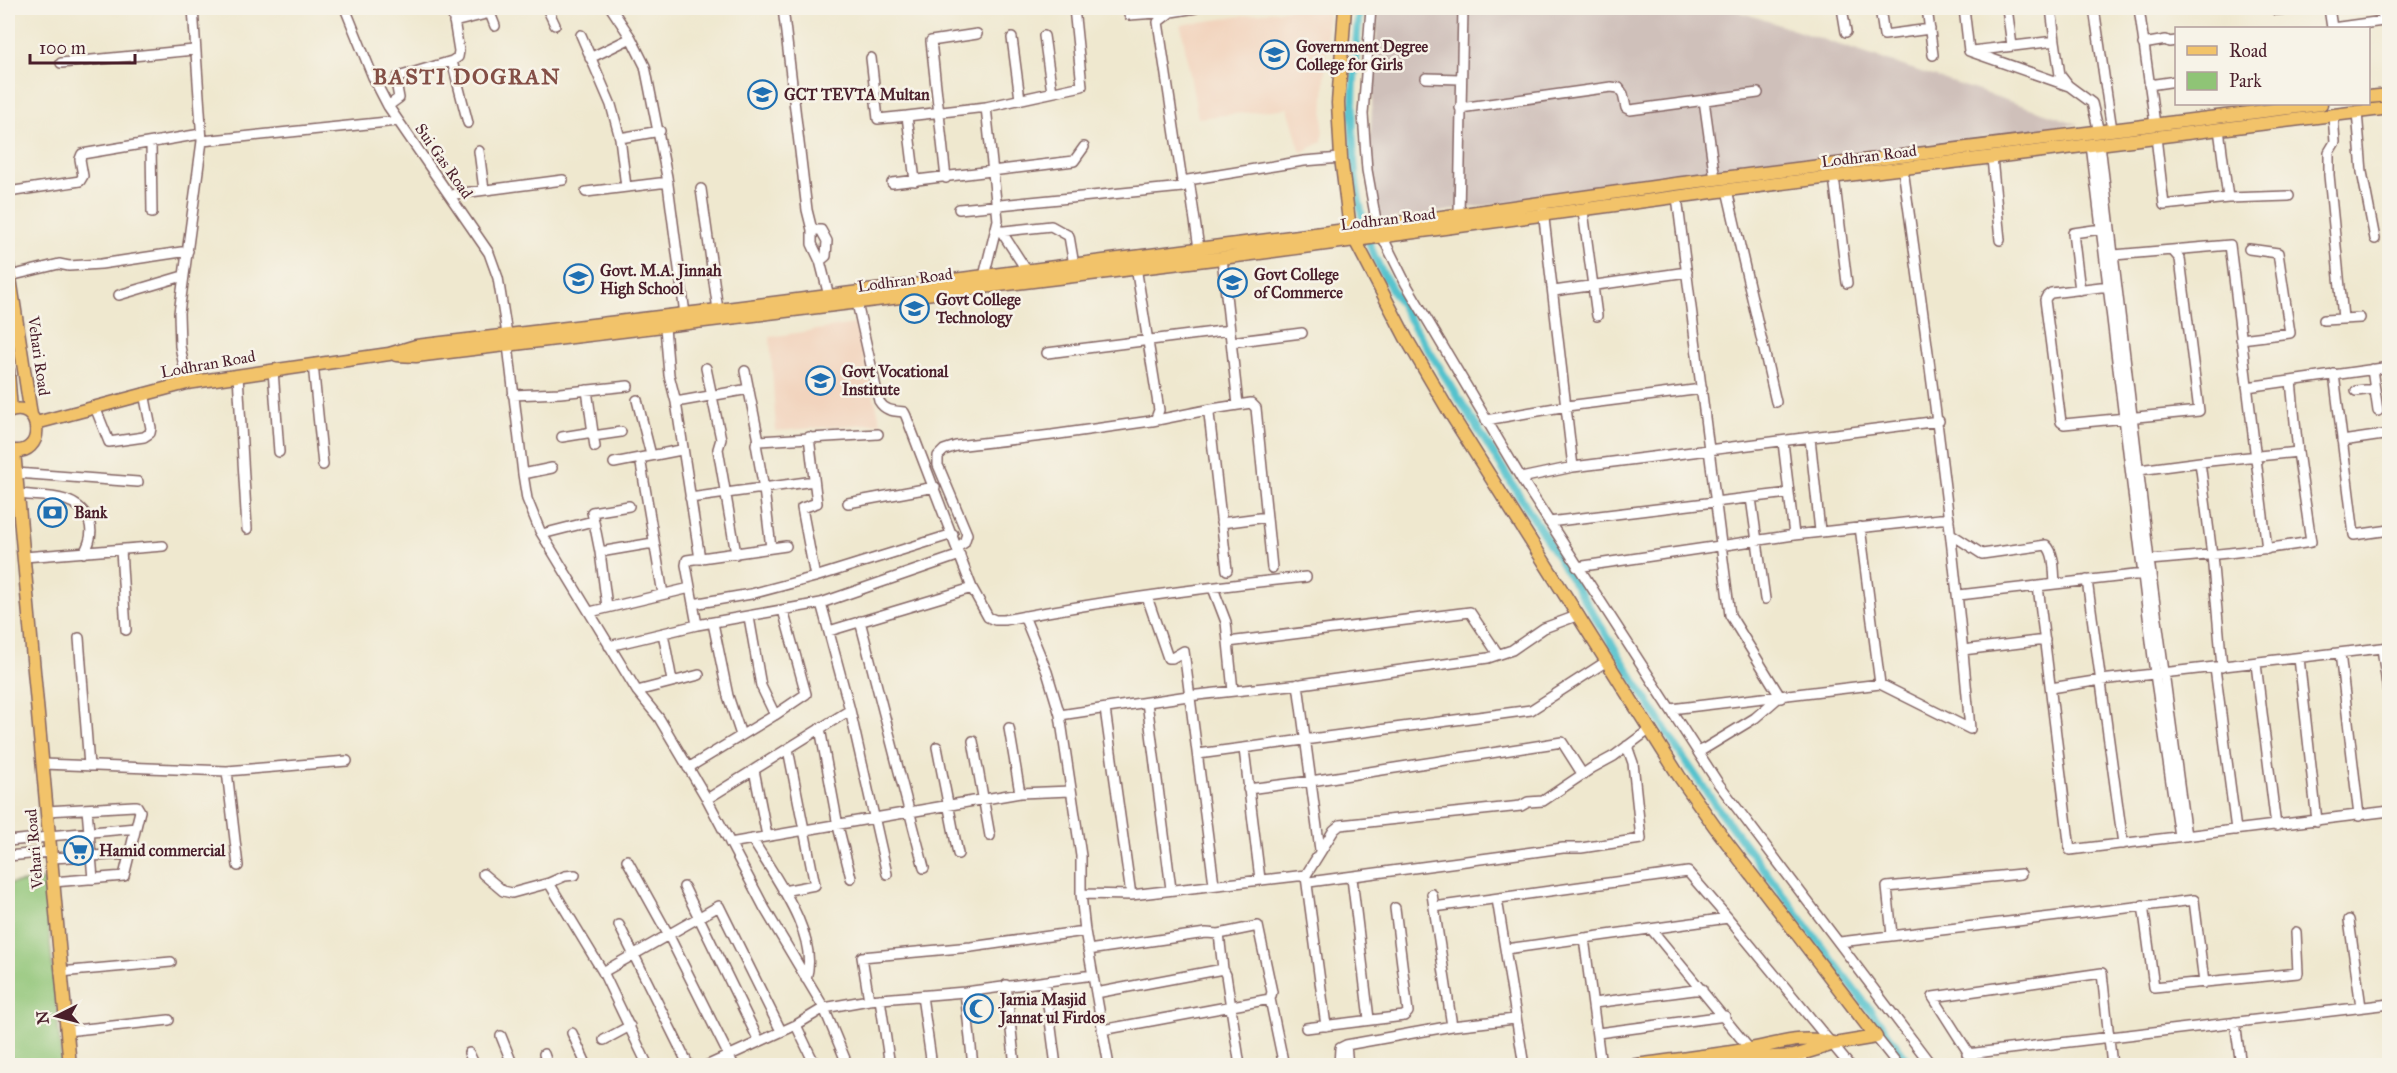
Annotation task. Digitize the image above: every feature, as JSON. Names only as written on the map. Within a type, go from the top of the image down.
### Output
[{"type":"main road","points":[[1345,8],[1338,103],[1341,158],[1355,234],[1406,338],[1649,730],[1715,828],[1876,1037],[1834,1044],[1802,1059],[1785,1061],[1753,1053],[1629,1065]]},
{"type":"main road","points":[[2370,97],[2390,95]]},
{"type":"main road","name":"Lodhran Road","points":[[1379,231],[1459,214],[1715,179],[2155,131],[2314,105]]},
{"type":"main road","name":"Lodhran Road","points":[[508,340],[685,314],[1074,265],[1200,254],[1379,231],[1544,216],[1727,190],[1992,158],[2101,137],[2155,131],[2219,129],[2390,108]]},
{"type":"main road","name":"Lodhran Road","points":[[33,419],[95,407],[187,383],[389,354],[416,346],[665,327],[1136,267],[1200,254],[1222,258],[1355,234]]},
{"type":"main road","name":"Vehari Road","points":[[9,270],[33,419]]},
{"type":"main road","name":"Vehari Road","points":[[8,370],[9,411]]},
{"type":"main road","points":[[9,411],[21,410],[33,419],[37,430],[33,443],[21,451],[11,450]]},
{"type":"main road","name":"Vehari Road","points":[[11,450],[16,473],[24,557],[69,1065]]},
{"type":"main road","points":[[1703,1065],[1753,1053],[1791,1040],[1815,1039],[1834,1044]]},
{"type":"street","points":[[187,383],[180,346],[179,313],[202,137],[194,50],[193,8]]},
{"type":"street","name":"Sui Gas Road","points":[[345,8],[388,106],[489,253],[494,264],[508,340],[527,499],[542,534],[637,691],[659,718],[688,768],[824,1008],[848,1065]]},
{"type":"street","points":[[388,106],[399,98],[396,82],[398,76],[452,61],[458,57],[452,8]]},
{"type":"street","points":[[610,8],[631,38],[645,66],[660,131],[685,314]]},
{"type":"street","points":[[783,8],[812,244],[820,261],[829,296]]},
{"type":"street","points":[[871,58],[878,119],[986,107],[1082,86],[1074,8]]},
{"type":"street","points":[[1128,8],[1129,15],[1196,8]]},
{"type":"street","points":[[1371,8],[1363,114],[1367,170],[1379,231],[1406,284],[1521,478],[1730,800],[1932,1065]]},
{"type":"street","points":[[1459,214],[1463,8]]},
{"type":"street","points":[[1842,8],[1846,32]]},
{"type":"street","points":[[1880,8],[1884,35],[1930,29]]},
{"type":"street","points":[[1927,8],[1933,55]]},
{"type":"street","points":[[1964,8],[1970,51]]},
{"type":"street","points":[[2007,8],[2012,46]]},
{"type":"street","points":[[2051,8],[2060,75],[2069,86],[2092,104],[2101,137],[2143,574],[2183,836]]},
{"type":"street","points":[[2094,8],[2101,137],[2102,229],[2128,418],[2139,470],[2159,673]]},
{"type":"street","points":[[2139,8],[2164,206],[2228,198],[2289,196]]},
{"type":"street","points":[[2276,10],[2293,8]]},
{"type":"street","points":[[2329,8],[2332,27]]},
{"type":"street","points":[[2339,27],[2381,21],[2383,19],[2382,8]]},
{"type":"street","points":[[550,9],[555,25]]},
{"type":"street","points":[[454,22],[489,10],[495,26]]},
{"type":"street","points":[[1171,12],[1158,22],[1200,254]]},
{"type":"street","points":[[946,178],[931,41],[977,34]]},
{"type":"street","points":[[581,35],[611,105],[620,138],[626,187]]},
{"type":"street","points":[[1044,36],[1052,92]]},
{"type":"street","points":[[590,58],[631,38]]},
{"type":"street","points":[[1012,38],[1020,99]]},
{"type":"street","points":[[2144,44],[2166,40],[2175,41]]},
{"type":"street","points":[[1970,51],[2055,42]]},
{"type":"street","points":[[61,63],[194,50]]},
{"type":"street","points":[[1970,51],[2069,86]]},
{"type":"street","points":[[452,61],[468,123]]},
{"type":"street","points":[[1426,78],[1460,79]]},
{"type":"street","points":[[2149,85],[2175,81]]},
{"type":"street","points":[[1460,108],[1611,87],[1618,88],[1623,94],[1626,108],[1630,110],[1758,93]]},
{"type":"street","points":[[1704,100],[1715,179]]},
{"type":"street","points":[[984,276],[998,231],[986,107]]},
{"type":"street","points":[[2357,112],[2362,172],[2375,239]]},
{"type":"street","points":[[2333,115],[2335,142],[2329,152],[2329,175],[2336,265],[2343,318]]},
{"type":"street","points":[[907,116],[915,181]]},
{"type":"street","points":[[8,192],[80,181],[83,176],[80,159],[82,154],[202,137],[397,121]]},
{"type":"street","points":[[2219,129],[2228,198]]},
{"type":"street","points":[[620,138],[660,131]]},
{"type":"street","points":[[152,143],[152,213]]},
{"type":"street","points":[[892,183],[1074,162],[1084,147]]},
{"type":"street","points":[[479,151],[484,190]]},
{"type":"street","points":[[1186,180],[1341,158]]},
{"type":"street","points":[[1992,158],[2000,240]]},
{"type":"street","points":[[1671,709],[1779,698],[1880,684],[1970,729],[1959,595],[1939,421],[1902,169]]},
{"type":"street","points":[[1834,177],[1848,283]]},
{"type":"street","points":[[450,196],[563,180]]},
{"type":"street","points":[[959,209],[1183,188],[1186,180]]},
{"type":"street","points":[[586,192],[668,182]]},
{"type":"street","points":[[701,189],[718,310]]},
{"type":"street","points":[[1727,190],[1776,402]]},
{"type":"street","points":[[1677,197],[1732,621],[1779,698]]},
{"type":"street","points":[[1542,203],[1574,467]]},
{"type":"street","points":[[1583,211],[1597,315]]},
{"type":"street","points":[[998,231],[1050,226],[1061,230],[1069,236],[1074,265]]},
{"type":"street","points":[[2080,290],[2073,233],[2102,229]]},
{"type":"street","points":[[812,230],[821,230],[827,241],[826,256],[820,261]]},
{"type":"street","points":[[998,231],[1027,271]]},
{"type":"street","points":[[2114,255],[2230,244],[2267,549]]},
{"type":"street","points":[[2241,339],[2290,333],[2278,253],[2249,249]]},
{"type":"street","points":[[9,270],[59,264],[69,266],[101,264],[188,251]]},
{"type":"street","points":[[2109,286],[2051,293],[2045,300],[2059,417],[2064,424],[2199,411],[2180,259],[2173,251]]},
{"type":"street","points":[[1222,258],[1238,405]]},
{"type":"street","points":[[1136,267],[1158,410],[1158,414],[1152,421]]},
{"type":"street","points":[[1554,291],[1687,272]]},
{"type":"street","points":[[119,295],[183,276]]},
{"type":"street","points":[[857,303],[879,401],[883,407],[892,411],[904,412],[935,487],[972,588],[988,617],[995,621],[1004,620],[1146,597],[1306,576]]},
{"type":"street","points":[[2324,320],[2360,318]]},
{"type":"street","points":[[665,327],[669,375],[676,402],[681,450],[700,559]]},
{"type":"street","points":[[1047,353],[1230,330]]},
{"type":"street","points":[[1231,342],[1302,333]]},
{"type":"street","points":[[314,364],[323,465]]},
{"type":"street","points":[[2247,387],[2390,367]]},
{"type":"street","points":[[706,368],[720,440],[718,449],[736,554]]},
{"type":"street","points":[[2372,369],[2378,411]]},
{"type":"street","points":[[273,370],[279,452]]},
{"type":"street","points":[[745,371],[759,441],[756,444],[771,548]]},
{"type":"street","points":[[2334,374],[2354,535],[2390,531]]},
{"type":"street","points":[[238,375],[247,529]]},
{"type":"street","points":[[2149,560],[2267,549],[2311,542],[2298,452],[2291,381]]},
{"type":"street","points":[[513,395],[628,386]]},
{"type":"street","points":[[676,402],[749,389]]},
{"type":"street","points":[[1486,420],[1567,406],[1702,389]]},
{"type":"street","points":[[2356,391],[2375,389]]},
{"type":"street","points":[[587,390],[595,447]]},
{"type":"street","points":[[95,407],[109,442],[144,437],[150,433],[151,428],[144,393]]},
{"type":"street","points":[[638,400],[651,455]]},
{"type":"street","points":[[609,646],[697,625],[821,603],[959,551],[967,534],[938,465],[938,456],[944,450],[956,446],[1152,421],[1251,403],[1256,408],[1272,568]]},
{"type":"street","points":[[1212,409],[1209,414],[1227,570]]},
{"type":"street","points":[[1521,478],[1574,467],[1939,421]]},
{"type":"street","points":[[562,437],[621,432]]},
{"type":"street","points":[[759,441],[809,436],[878,434]]},
{"type":"street","points":[[2342,441],[2390,434]]},
{"type":"street","points":[[809,436],[816,504],[802,508],[815,577]]},
{"type":"street","points":[[1810,438],[1820,531]]},
{"type":"street","points":[[1783,442],[1794,535]]},
{"type":"street","points":[[614,463],[681,450]]},
{"type":"street","points":[[2139,470],[2298,452]]},
{"type":"street","points":[[640,458],[663,594]]},
{"type":"street","points":[[2200,462],[2212,555],[2219,668],[2236,831]]},
{"type":"street","points":[[523,474],[552,468]]},
{"type":"street","points":[[16,473],[138,482]]},
{"type":"street","points":[[690,498],[814,482]]},
{"type":"street","points":[[848,503],[935,487]]},
{"type":"street","points":[[1549,522],[1789,493]]},
{"type":"street","points":[[18,494],[76,503],[86,513],[91,525],[91,537],[84,553]]},
{"type":"street","points":[[1751,498],[1765,599]]},
{"type":"street","points":[[607,607],[592,512],[629,506]]},
{"type":"street","points":[[1221,523],[1267,517]]},
{"type":"street","points":[[1577,567],[1820,531],[1949,518]]},
{"type":"street","points":[[542,534],[593,521]]},
{"type":"street","points":[[1860,527],[1880,684]]},
{"type":"street","points":[[693,604],[751,594],[815,577],[952,534]]},
{"type":"street","points":[[1951,534],[1982,554],[2046,545],[2052,555],[2055,584]]},
{"type":"street","points":[[600,552],[653,543]]},
{"type":"street","points":[[24,557],[163,546]]},
{"type":"street","points":[[697,625],[686,561],[786,546]]},
{"type":"street","points":[[121,550],[126,630]]},
{"type":"street","points":[[1959,595],[2143,574]]},
{"type":"street","points":[[2087,580],[2123,844]]},
{"type":"street","points":[[2038,586],[2070,850],[2390,811]]},
{"type":"street","points":[[590,612],[690,588]]},
{"type":"street","points":[[829,631],[972,588]]},
{"type":"street","points":[[1213,588],[1226,622],[1233,691]]},
{"type":"street","points":[[1146,597],[1168,658],[1184,651],[1214,884]]},
{"type":"street","points":[[821,603],[850,710],[887,874]]},
{"type":"street","points":[[688,768],[776,715],[806,694],[783,610]]},
{"type":"street","points":[[1228,642],[1470,612],[1498,654]]},
{"type":"street","points":[[1060,715],[1189,696],[1298,684],[1488,658],[1512,650],[1544,628],[1579,615]]},
{"type":"street","points":[[1024,616],[1047,672],[1060,715],[1081,856],[1081,894],[1085,931],[1109,1065]]},
{"type":"street","points":[[749,617],[761,687],[776,715]]},
{"type":"street","points":[[860,621],[924,868]]},
{"type":"street","points":[[713,623],[728,696],[741,735]]},
{"type":"street","points":[[663,633],[672,681]]},
{"type":"street","points":[[80,638],[89,766]]},
{"type":"street","points":[[1963,650],[2045,639]]},
{"type":"street","points":[[2050,688],[2386,647],[2390,707]]},
{"type":"street","points":[[2340,653],[2359,816]]},
{"type":"street","points":[[2299,658],[2317,820]]},
{"type":"street","points":[[1198,754],[1531,710],[1607,661]]},
{"type":"street","points":[[2256,664],[2276,826]]},
{"type":"street","points":[[637,691],[699,675]]},
{"type":"street","points":[[1298,684],[1320,850]]},
{"type":"street","points":[[1699,752],[1755,718],[1779,698]]},
{"type":"street","points":[[1147,702],[1171,889]]},
{"type":"street","points":[[1105,709],[1131,895]]},
{"type":"street","points":[[706,800],[850,710]]},
{"type":"street","points":[[820,728],[838,826],[851,878]]},
{"type":"street","points":[[1009,728],[1020,793]]},
{"type":"street","points":[[1326,1026],[1307,879],[1320,850],[1334,830],[1340,825],[1521,806],[1527,802],[1543,801],[1649,730]]},
{"type":"street","points":[[973,741],[990,836]]},
{"type":"street","points":[[1248,789],[1562,742],[1584,775]]},
{"type":"street","points":[[1081,894],[1131,895],[1260,879],[1352,878],[1641,839],[1633,764],[1628,746]]},
{"type":"street","points":[[937,747],[958,854]]},
{"type":"street","points":[[783,891],[815,885],[788,749]]},
{"type":"street","points":[[1244,749],[1260,879]]},
{"type":"street","points":[[43,764],[227,771],[347,761]]},
{"type":"street","points":[[754,770],[767,836]]},
{"type":"street","points":[[227,771],[238,866]]},
{"type":"street","points":[[730,843],[1020,793],[1071,791]]},
{"type":"street","points":[[47,811],[137,806],[140,811],[124,876],[53,882]]},
{"type":"street","points":[[87,808],[93,879]]},
{"type":"street","points":[[8,841],[136,828]]},
{"type":"street","points":[[752,839],[804,932],[809,955],[809,970],[806,979]]},
{"type":"street","points":[[8,856],[130,854]]},
{"type":"street","points":[[627,860],[668,934],[734,1065]]},
{"type":"street","points":[[1434,908],[1688,872],[1850,1065]]},
{"type":"street","points":[[483,874],[503,891],[512,893],[575,875]]},
{"type":"street","points":[[1892,935],[1887,887],[2021,874]]},
{"type":"street","points":[[1352,878],[1369,1019]]},
{"type":"street","points":[[549,884],[603,972],[648,1065]]},
{"type":"street","points":[[684,887],[759,1041]]},
{"type":"street","points":[[1432,894],[1452,1026]]},
{"type":"street","points":[[1497,899],[1524,1065]]},
{"type":"street","points":[[1840,942],[2194,900],[2204,983]]},
{"type":"street","points":[[2144,905],[2154,987],[2298,973],[2296,932]]},
{"type":"street","points":[[603,972],[718,906],[781,1031]]},
{"type":"street","points":[[1306,1028],[1404,1016],[1408,1012],[1395,908]]},
{"type":"street","points":[[1506,949],[1728,918]]},
{"type":"street","points":[[2349,920],[2361,1007]]},
{"type":"street","points":[[619,925],[689,1065]]},
{"type":"street","points":[[1088,950],[1206,933],[1219,934],[1258,926],[1284,1065]]},
{"type":"street","points":[[1652,930],[1725,1016],[1753,1053]]},
{"type":"street","points":[[869,1000],[862,957],[971,947],[1085,931]]},
{"type":"street","points":[[1219,934],[1240,1065]]},
{"type":"street","points":[[1584,938],[1601,1065]]},
{"type":"street","points":[[60,972],[171,962]]},
{"type":"street","points":[[1096,993],[1223,969]]},
{"type":"street","points":[[1977,1065],[1967,1054],[1933,997],[2102,973],[2112,1065]]},
{"type":"street","points":[[706,1065],[796,1025],[824,1008],[869,1000],[964,992],[1093,975]]},
{"type":"street","points":[[1045,982],[1056,1065]]},
{"type":"street","points":[[1006,985],[1015,1065]]},
{"type":"street","points":[[1593,1004],[1701,988]]},
{"type":"street","points":[[964,992],[973,1065]]},
{"type":"street","points":[[922,996],[932,1065]]},
{"type":"street","points":[[880,999],[890,1065]]},
{"type":"street","points":[[1102,1030],[1270,999]]},
{"type":"street","points":[[1967,1054],[2390,1004]]},
{"type":"street","points":[[1598,1033],[1725,1016]]},
{"type":"street","points":[[1339,1065],[1340,1048],[1346,1045],[1452,1026],[1515,1019]]},
{"type":"street","points":[[66,1032],[169,1020]]},
{"type":"street","points":[[2235,1022],[2241,1065]]},
{"type":"street","points":[[796,1025],[814,1062]]},
{"type":"street","points":[[604,1040],[630,1026]]},
{"type":"street","points":[[572,1033],[587,1065]]},
{"type":"street","points":[[501,1036],[513,1065]]},
{"type":"street","points":[[1876,1037],[1899,1065]]},
{"type":"street","points":[[1346,1045],[1348,1065]]},
{"type":"street","points":[[469,1053],[475,1065]]},
{"type":"street","points":[[544,1054],[548,1065]]},
{"type":"shaded area","points":[[1295,8],[1328,8],[1322,142],[1301,153],[1288,108],[1198,118],[1181,25]]},
{"type":"shaded area","points":[[1378,8],[1728,8],[2078,124],[1382,220],[1374,187],[1370,140]]},
{"type":"shaded area","name":"Govt Vocational Institute","points":[[855,324],[881,423],[776,431],[770,337]]},
{"type":"green space","points":[[44,880],[62,1065],[11,1065],[8,1025],[8,884]]},
{"type":"waterway","points":[[1359,8],[1353,95],[1353,153],[1361,210],[1368,239],[1381,270],[1678,750],[1719,810],[1912,1066]]},
{"type":"place","name":"Government Degree College for Girls","points":[[1275,55]]},
{"type":"place","name":"GCT TEVTA Multan","points":[[763,94]]},
{"type":"place","name":"Govt. M.A. Jinnah High School","points":[[579,279]]},
{"type":"place","name":"Govt College of Commerce","points":[[1233,283]]},
{"type":"place","name":"Govt College Technology","points":[[915,308]]},
{"type":"place","name":"Govt Vocational Institute","points":[[821,380]]},
{"type":"place","name":"Bank","points":[[53,512]]},
{"type":"place","name":"Hamid commercial","points":[[78,850]]},
{"type":"place","name":"Jamia Masjid Jannat ul Firdos","points":[[979,1008]]},
{"type":"district","name":"BASTI DOGRAN","points":[[467,76]]}]
